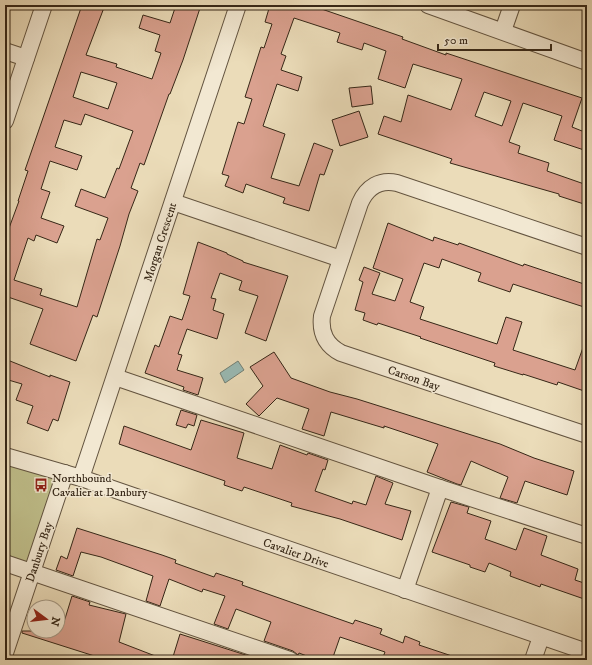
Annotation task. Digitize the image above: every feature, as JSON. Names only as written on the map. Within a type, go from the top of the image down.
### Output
[{"type":"street","points":[[5,121],[44,5]]},
{"type":"street","name":"Morgan Crescent","points":[[81,478],[238,5]]},
{"type":"street","points":[[428,5],[587,62]]},
{"type":"street","points":[[503,31],[512,5]]},
{"type":"street","points":[[5,51],[26,58]]},
{"type":"street","name":"Carson Bay","points":[[587,247],[433,194],[386,181],[372,186],[364,193],[321,322],[324,336],[334,350],[587,435]]},
{"type":"street","points":[[173,202],[341,259]]},
{"type":"street","points":[[115,377],[440,488],[587,536]]},
{"type":"street","name":"Cavalier Drive","points":[[5,456],[81,478],[587,652]]},
{"type":"street","name":"Danbury Bay","points":[[5,653],[65,473]]},
{"type":"street","points":[[405,590],[440,488]]},
{"type":"street","points":[[5,563],[290,660]]},
{"type":"street","points":[[533,660],[541,637]]},
{"type":"shaded area","points":[[5,456],[65,473],[32,572],[5,563]]},
{"type":"water","points":[[238,361],[244,370],[225,383],[220,373]]},
{"type":"building","points":[[82,5],[105,5],[86,55],[117,64],[116,67],[152,79],[161,53],[155,51],[160,35],[139,28],[143,15],[170,23],[176,5],[201,5],[183,60],[169,94],[144,165],[140,163],[131,188],[138,191],[129,214],[97,317],[93,315],[76,361],[30,344],[43,309],[8,297],[7,302],[5,301],[5,239],[28,171],[25,170]],"holes":[[[81,72],[117,83],[108,109],[73,97]],[[85,114],[133,131],[119,169],[117,168],[105,198],[81,189],[75,206],[108,218],[100,240],[97,239],[77,307],[40,295],[42,289],[14,280],[28,238],[34,241],[36,235],[57,243],[64,226],[41,218],[50,192],[41,189],[50,161],[77,170],[82,156],[55,147],[64,120],[81,125]]]},
{"type":"building","points":[[270,5],[310,5],[403,37],[402,39],[446,55],[446,53],[582,98],[572,127],[587,133],[587,151],[554,140],[562,116],[523,103],[509,142],[520,146],[518,153],[549,163],[547,171],[587,185],[587,205],[559,196],[559,194],[450,163],[452,159],[378,134],[384,116],[401,122],[408,95],[451,110],[462,79],[413,64],[405,88],[378,79],[386,51],[364,43],[362,50],[337,42],[340,33],[294,18],[281,54],[286,56],[281,70],[302,77],[298,91],[277,84],[263,126],[285,134],[271,178],[299,186],[314,143],[333,150],[324,175],[320,174],[309,211],[283,203],[285,198],[246,184],[243,193],[225,186],[229,176],[222,174],[238,122],[244,124],[252,99],[245,97],[261,47],[264,48],[272,24],[265,22]],"holes":[[[484,92],[511,101],[502,126],[475,116]]]},
{"type":"building","points":[[371,86],[373,104],[352,107],[349,88]]},
{"type":"building","points":[[359,111],[368,137],[340,146],[332,120]]},
{"type":"building","points":[[388,223],[433,241],[434,237],[458,245],[459,243],[523,266],[524,264],[587,285],[587,299],[584,307],[513,284],[510,292],[478,281],[481,273],[442,259],[439,268],[424,263],[410,302],[424,307],[420,319],[497,344],[506,317],[522,322],[513,350],[575,370],[585,342],[587,343],[587,392],[558,382],[557,385],[494,366],[495,363],[420,338],[421,337],[378,323],[377,325],[363,320],[365,313],[355,310],[363,282],[359,280],[364,267],[380,273],[372,294],[395,301],[403,279],[373,268]]},
{"type":"building","points":[[198,242],[227,253],[243,262],[288,276],[266,341],[245,333],[258,296],[239,290],[242,281],[220,273],[211,298],[216,299],[213,310],[224,314],[217,339],[187,329],[178,354],[182,355],[177,370],[203,378],[198,395],[183,390],[184,387],[145,373],[155,345],[159,347],[170,316],[182,320],[190,296],[183,294]]},
{"type":"building","points":[[274,352],[291,378],[330,392],[357,399],[500,444],[534,458],[574,471],[567,495],[525,481],[517,503],[500,498],[508,477],[471,461],[461,485],[457,484],[427,472],[438,444],[384,426],[384,428],[331,412],[324,436],[302,429],[309,409],[277,398],[259,416],[246,404],[263,386],[250,367]]},
{"type":"building","points":[[5,359],[50,377],[50,375],[70,382],[58,421],[53,419],[48,431],[27,423],[33,406],[16,400],[22,384],[5,379]]},
{"type":"building","points":[[181,410],[197,415],[194,426],[188,424],[186,428],[176,425]]},
{"type":"building","points":[[201,420],[244,433],[237,458],[272,469],[280,445],[307,455],[308,453],[328,460],[315,491],[352,504],[353,501],[366,505],[376,476],[393,483],[385,504],[411,511],[402,540],[340,519],[291,506],[292,503],[244,487],[242,491],[224,485],[225,481],[119,444],[124,426],[191,450]]},
{"type":"building","points":[[451,502],[469,507],[467,513],[491,521],[485,539],[516,550],[524,528],[547,536],[541,555],[578,569],[575,580],[587,584],[587,600],[541,584],[540,587],[510,576],[511,572],[489,563],[485,572],[470,567],[470,565],[432,552]]},
{"type":"building","points":[[77,528],[176,560],[175,563],[214,577],[216,573],[243,582],[242,585],[353,624],[355,620],[382,629],[380,634],[403,643],[405,636],[420,642],[419,645],[458,658],[458,660],[390,660],[383,657],[385,652],[340,637],[332,660],[317,660],[299,653],[298,655],[293,651],[264,641],[271,622],[236,609],[228,629],[214,624],[225,596],[203,589],[202,592],[169,579],[160,606],[146,601],[153,576],[101,557],[81,552],[73,576],[56,570],[61,556],[67,559]]},
{"type":"building","points":[[72,596],[90,602],[89,605],[126,614],[119,642],[163,660],[107,660],[41,639],[66,639],[66,616]]},
{"type":"building","points":[[22,631],[26,631],[26,634],[22,633]]},
{"type":"building","points":[[180,634],[252,657],[252,660],[172,660]]},
{"type":"place","name":"Northbound Cavalier at Danbury","points":[[41,485]]}]
